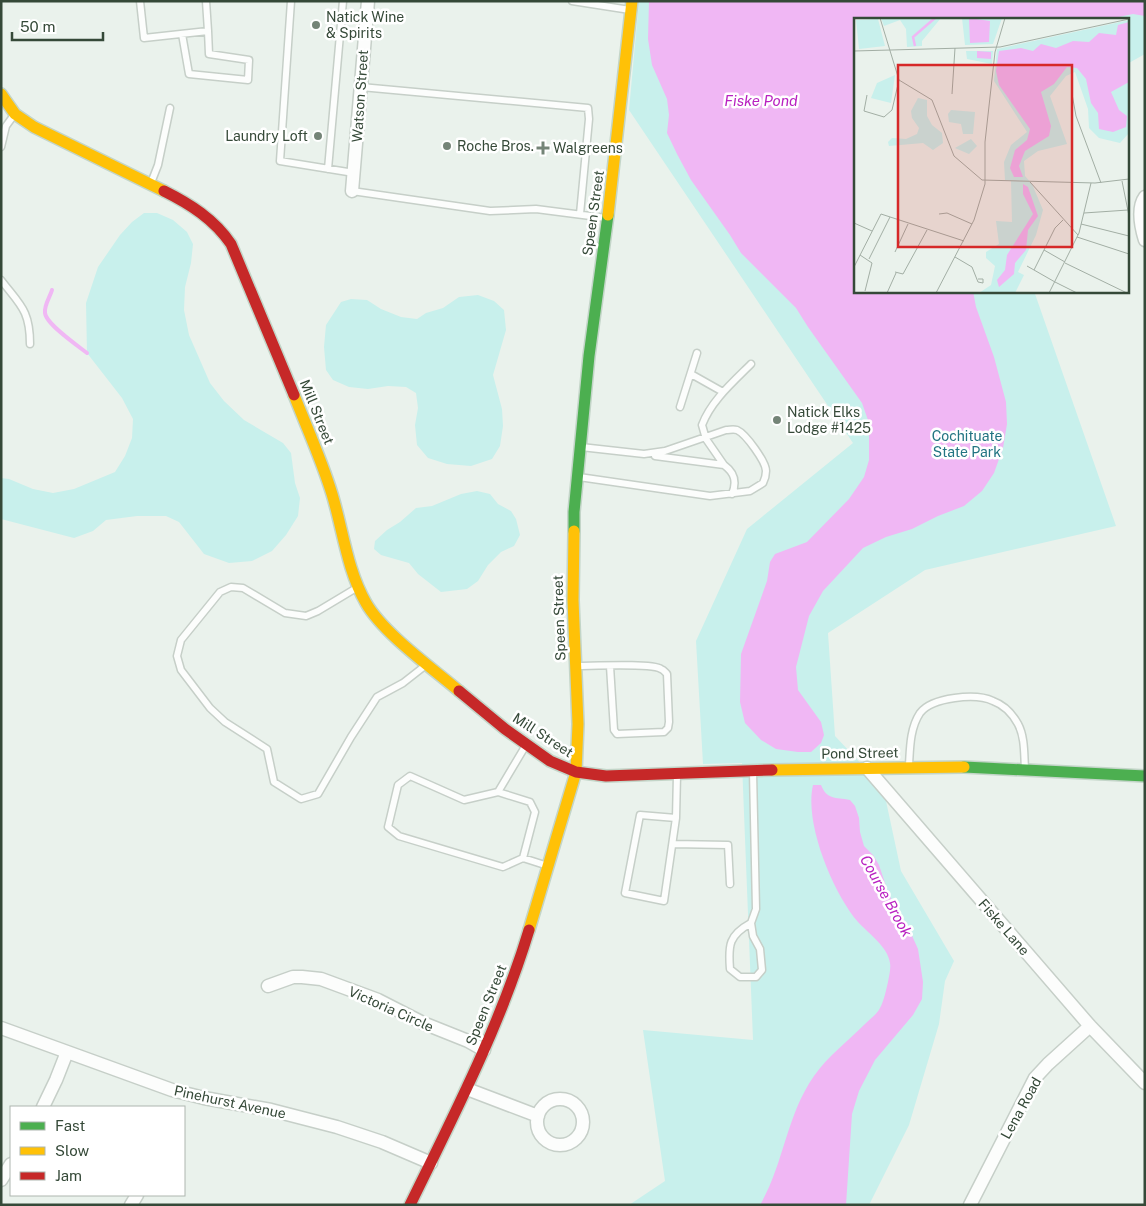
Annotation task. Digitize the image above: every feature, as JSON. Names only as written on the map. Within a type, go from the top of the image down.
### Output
[{"type":"street","name":"Watson Street","points":[[352,191],[368,1]]},
{"type":"street","name":"Speen Street","points":[[410,1205],[467,1089],[516,973],[576,772],[578,724],[573,570],[577,477],[589,356],[620,122],[631,6]]},
{"type":"street","name":"Mill Street","points":[[2,98],[14,114],[34,128],[179,198],[202,213],[218,227],[231,244],[245,274],[322,465],[332,494],[351,567],[358,587],[374,616],[400,642],[481,710],[550,761],[576,772]]},
{"type":"street","points":[[1145,197],[1141,202],[1141,217],[1145,240]]},
{"type":"street","name":"Pond Street","points":[[576,772],[606,776],[909,767],[1145,776]]},
{"type":"street","name":"Fiske Lane","points":[[867,768],[1090,1026],[1145,1083]]},
{"type":"street","name":"Victoria Circle","points":[[268,986],[293,977],[321,979],[378,1000],[423,1023],[468,1041],[484,1050]]},
{"type":"street","name":"Lena Road","points":[[970,1205],[1035,1078],[1090,1026]]},
{"type":"street","name":"Pinehurst Avenue","points":[[1,1028],[186,1100],[271,1110],[337,1127],[382,1142],[432,1163]]},
{"type":"street","points":[[43,1106],[56,1080],[66,1052]]},
{"type":"street","points":[[467,1089],[538,1116]]},
{"type":"street","points":[[1,1180],[10,1166]]},
{"type":"lane","points":[[140,1],[144,38],[208,31]]},
{"type":"lane","points":[[182,34],[189,74],[248,80],[250,60],[209,54],[206,1]]},
{"type":"lane","points":[[291,1],[280,161],[354,173]]},
{"type":"lane","points":[[328,169],[343,1]]},
{"type":"lane","points":[[572,1],[631,6]]},
{"type":"lane","points":[[361,87],[588,108],[589,119],[580,214]]},
{"type":"lane","points":[[151,183],[158,165],[170,108]]},
{"type":"lane","points":[[1,147],[6,126],[14,114]]},
{"type":"lane","points":[[352,191],[490,210],[536,209],[608,218]]},
{"type":"lane","points":[[1,280],[25,310],[29,320],[30,344]]},
{"type":"lane","points":[[680,408],[697,353]]},
{"type":"lane","points":[[732,494],[735,487],[735,479],[732,470],[724,464],[706,438],[702,425],[704,418],[724,392],[752,364]]},
{"type":"lane","points":[[691,374],[724,392]]},
{"type":"lane","points":[[577,477],[710,496],[750,491],[763,483],[766,476],[765,464],[740,432],[734,429],[726,430],[665,452],[644,454]]},
{"type":"lane","points":[[580,447],[724,464]]},
{"type":"lane","points":[[358,587],[306,616],[284,613],[242,588],[231,587],[220,592],[181,640],[177,656],[181,670],[210,708],[225,722],[267,749],[274,782],[301,799],[318,794],[351,736],[377,697],[403,683],[427,664]]},
{"type":"lane","points":[[576,666],[610,666],[652,666],[661,668],[667,674],[669,722],[668,728],[664,732],[617,734],[614,730],[610,666]]},
{"type":"lane","points":[[909,767],[910,745],[914,727],[921,712],[936,702],[954,698],[974,698],[992,700],[1008,709],[1018,724],[1023,737],[1025,770]]},
{"type":"lane","points":[[498,792],[526,744]]},
{"type":"lane","points":[[751,923],[740,929],[731,940],[729,953],[730,969],[740,977],[756,977],[762,970],[760,948],[753,936],[751,923],[756,909],[753,771]]},
{"type":"lane","points":[[676,818],[640,815],[626,893],[664,901],[676,818],[677,773]]},
{"type":"lane","points":[[524,858],[535,812],[530,802],[498,792],[464,800],[410,776],[398,785],[388,827],[399,836],[503,867],[524,858],[549,867]]},
{"type":"lane","points":[[672,844],[728,845],[730,884]]},
{"type":"green space","name":"Cochituate State Park","points":[[639,1],[1145,1],[1145,54],[1128,63],[1128,18],[854,18],[854,292],[1034,292],[1116,526],[925,570],[828,633],[835,736],[883,787],[901,871],[954,961],[945,981],[939,1024],[909,1125],[869,1205],[629,1205],[665,1181],[643,1030],[753,1040],[742,763],[703,764],[696,641],[747,529],[853,443],[629,110]]},
{"type":"green space","points":[[144,213],[157,213],[173,220],[187,232],[193,244],[191,263],[185,287],[184,310],[189,335],[210,383],[224,401],[244,420],[283,443],[291,453],[295,483],[300,498],[298,516],[286,535],[272,551],[252,561],[229,563],[204,554],[179,522],[166,516],[137,516],[106,520],[93,531],[74,538],[1,519],[1,478],[9,479],[33,489],[53,493],[74,489],[115,472],[125,456],[132,438],[133,419],[122,398],[87,353],[86,303],[98,267],[120,235]]},
{"type":"green space","points":[[478,295],[494,301],[504,310],[506,330],[493,375],[502,409],[503,426],[500,446],[492,459],[471,466],[447,464],[428,458],[417,445],[415,425],[418,408],[416,393],[406,387],[388,386],[368,389],[349,387],[333,380],[326,370],[324,347],[326,325],[341,302],[351,299],[367,300],[381,309],[401,317],[417,319],[426,313],[443,308],[459,297]]},
{"type":"green space","points":[[477,491],[490,494],[498,504],[511,511],[516,519],[520,535],[514,546],[501,552],[488,565],[478,581],[467,589],[441,592],[418,574],[409,563],[381,555],[374,549],[375,541],[416,508],[432,506],[461,494]]},
{"type":"water","name":"Fiske Pond","points":[[649,1],[1145,1],[1145,16],[1133,14],[1114,18],[854,18],[854,292],[973,292],[976,307],[994,357],[1006,402],[1007,424],[1003,448],[994,473],[982,491],[964,506],[863,548],[823,591],[809,616],[796,667],[798,690],[821,722],[824,735],[821,743],[811,752],[776,749],[761,740],[745,723],[740,702],[741,654],[767,581],[770,562],[775,554],[807,542],[849,499],[864,477],[869,460],[869,423],[862,403],[796,308],[741,253],[691,180],[667,133],[669,115],[667,99],[652,65],[648,39]]},
{"type":"water","name":"Course Brook","points":[[813,785],[821,785],[829,796],[850,800],[855,806],[864,846],[879,865],[889,895],[909,929],[918,949],[923,982],[922,999],[913,1015],[875,1060],[859,1091],[852,1114],[846,1205],[760,1205],[775,1173],[797,1107],[805,1091],[825,1062],[879,1010],[885,995],[890,970],[889,957],[886,952],[858,922],[839,894],[830,876],[817,837],[813,818],[811,801]]},
{"type":"waterway","points":[[52,290],[45,307],[47,318],[63,334],[87,353]]},
{"type":"traffic: fast","points":[[574,531],[574,512],[589,356],[608,215]]},
{"type":"traffic: fast","points":[[964,767],[1145,776]]},
{"type":"traffic: slow","points":[[608,215],[632,1]]},
{"type":"traffic: slow","points":[[1,94],[15,114],[34,127],[164,191]]},
{"type":"traffic: slow","points":[[294,395],[328,482],[354,577],[366,603],[396,638],[459,691]]},
{"type":"traffic: slow","points":[[529,930],[576,772],[578,724],[573,600],[574,531]]},
{"type":"traffic: slow","points":[[772,770],[964,767]]},
{"type":"traffic: jam","points":[[164,191],[201,213],[217,227],[231,244],[294,395]]},
{"type":"traffic: jam","points":[[459,691],[505,729],[550,761],[576,772],[606,776],[772,770]]},
{"type":"traffic: jam","points":[[410,1205],[475,1070],[504,1001],[529,930]]},
{"type":"place","name":"Natick Wine & Spirits","points":[[316,25]]},
{"type":"place","name":"Laundry Loft","points":[[318,136]]},
{"type":"place","name":"Roche Bros.","points":[[447,146]]},
{"type":"place","name":"Walgreens","points":[[543,148]]},
{"type":"place","name":"Natick Elks Lodge #1425","points":[[777,420]]}]
